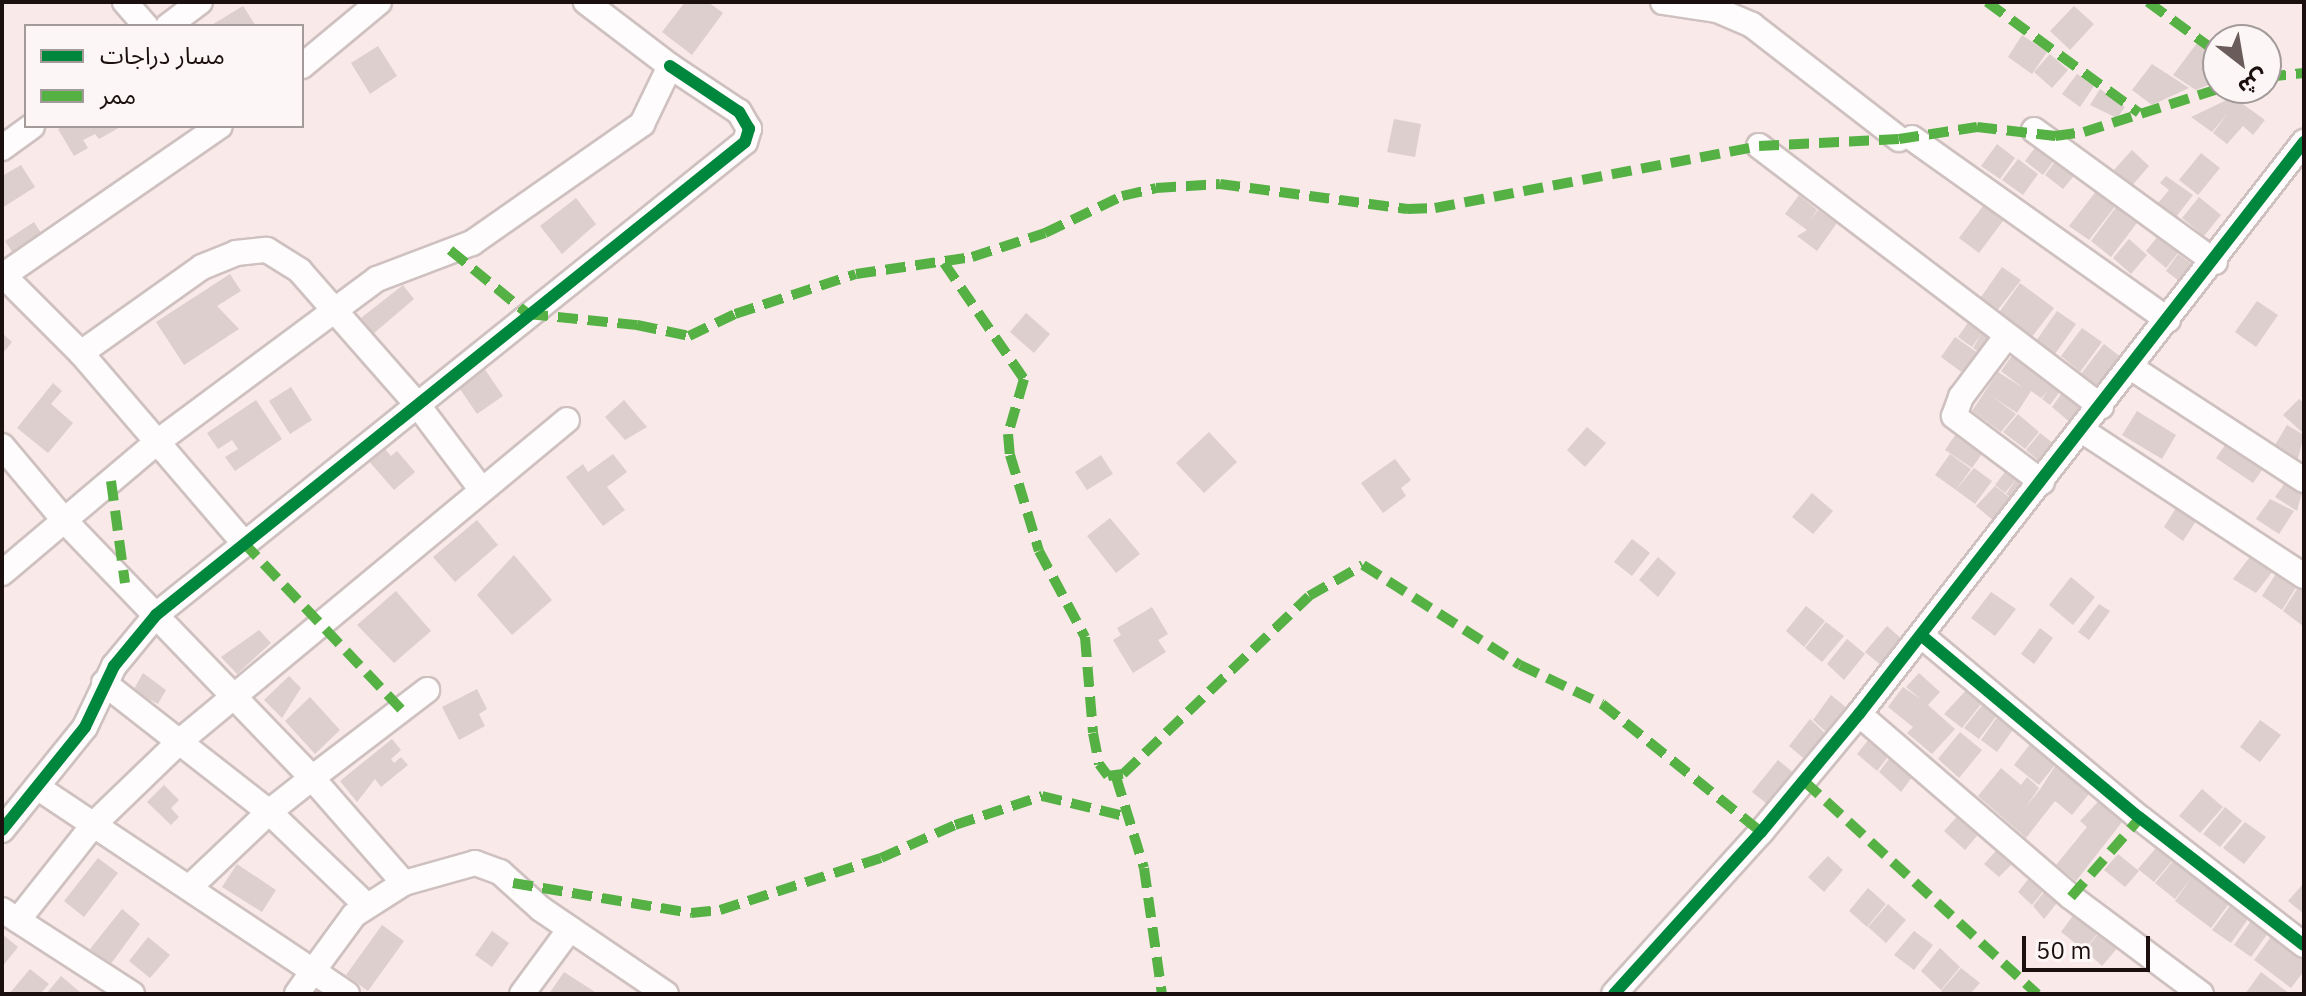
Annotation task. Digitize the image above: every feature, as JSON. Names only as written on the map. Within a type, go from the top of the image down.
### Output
[{"type":"street","points":[[125,2],[144,24]]},
{"type":"street","points":[[171,24],[200,2]]},
{"type":"street","points":[[304,64],[379,2]]},
{"type":"street","points":[[2,830],[85,727],[104,683],[156,615],[243,542],[745,142],[749,129],[739,112],[670,66],[586,2]]},
{"type":"street","points":[[1663,2],[1717,10],[1752,25],[1906,138],[2168,320]]},
{"type":"street","points":[[2,573],[156,443],[334,313],[403,265],[472,243],[630,133],[649,115],[670,66]]},
{"type":"street","points":[[2,148],[29,128]]},
{"type":"street","points":[[212,128],[186,135],[3,274],[81,353],[243,542]]},
{"type":"street","points":[[2034,130],[2215,262]]},
{"type":"street","points":[[1614,994],[1859,714],[2168,320],[2297,169],[2304,142]]},
{"type":"street","points":[[1759,146],[2101,407]]},
{"type":"street","points":[[81,353],[202,267],[236,253],[267,250],[282,255],[417,404],[481,489]]},
{"type":"street","points":[[2006,337],[1961,397],[1954,416],[2042,482]]},
{"type":"street","points":[[2132,368],[2304,480]]},
{"type":"street","points":[[132,994],[10,915],[94,824],[179,742],[567,420]]},
{"type":"street","points":[[2083,431],[2304,576]]},
{"type":"street","points":[[2,446],[64,520],[312,778],[404,883]]},
{"type":"street","points":[[1922,636],[2140,818],[2304,945]]},
{"type":"street","points":[[104,683],[269,812],[365,904]]},
{"type":"street","points":[[190,887],[269,812],[427,690]]},
{"type":"street","points":[[1859,714],[2071,897],[2201,994]]},
{"type":"street","points":[[37,787],[347,994]]},
{"type":"street","points":[[297,994],[365,904],[404,883],[485,863],[570,929],[666,994]]},
{"type":"street","points":[[522,994],[570,929]]},
{"type":"building","points":[[685,2],[708,2],[723,13],[692,55],[662,32]]},
{"type":"building","points":[[243,6],[255,24],[213,24]]},
{"type":"building","points":[[2074,6],[2094,24],[2070,50],[2050,31]]},
{"type":"building","points":[[2022,35],[2047,52],[2032,74],[2008,57]]},
{"type":"building","points":[[2197,43],[2202,47],[2202,88],[2196,90],[2173,75]]},
{"type":"building","points":[[378,46],[397,76],[370,94],[351,63]]},
{"type":"building","points":[[2050,54],[2068,70],[2052,88],[2034,72]]},
{"type":"building","points":[[2152,64],[2189,88],[2152,105],[2132,90]]},
{"type":"building","points":[[2077,74],[2094,86],[2080,107],[2062,94]]},
{"type":"building","points":[[2100,89],[2125,107],[2117,118],[2090,105]]},
{"type":"building","points":[[2218,104],[2243,104],[2265,120],[2253,135],[2243,126],[2227,144],[2213,133],[2228,113],[2212,132],[2191,117]]},
{"type":"building","points":[[1394,119],[1421,124],[1415,157],[1387,152]]},
{"type":"building","points":[[118,128],[99,139],[95,134],[83,140],[88,148],[74,156],[58,129]]},
{"type":"building","points":[[2040,141],[2058,155],[2043,175],[2025,161]]},
{"type":"building","points":[[1997,144],[2015,158],[2000,179],[1981,166]]},
{"type":"building","points":[[2132,150],[2149,166],[2130,188],[2112,172]]},
{"type":"building","points":[[2201,153],[2220,168],[2198,195],[2179,180]]},
{"type":"building","points":[[2059,156],[2078,171],[2063,189],[2045,175]]},
{"type":"building","points":[[2018,159],[2038,174],[2023,195],[2002,180]]},
{"type":"building","points":[[21,165],[35,187],[2,208],[2,176]]},
{"type":"building","points":[[2166,176],[2193,195],[2176,217],[2158,203],[2169,190],[2160,183]]},
{"type":"building","points":[[2101,185],[2120,200],[2089,240],[2069,226]]},
{"type":"building","points":[[1799,195],[1817,210],[1809,222],[1818,210],[1837,223],[1817,251],[1797,236],[1807,230],[1785,214]]},
{"type":"building","points":[[2199,197],[2221,215],[2204,236],[2182,218]]},
{"type":"building","points":[[576,198],[596,224],[562,254],[540,226]]},
{"type":"building","points":[[1989,198],[2009,213],[1979,253],[1959,238]]},
{"type":"building","points":[[2122,199],[2143,215],[2111,257],[2091,241]]},
{"type":"building","points":[[34,222],[47,242],[18,261],[5,241]]},
{"type":"building","points":[[2161,232],[2181,249],[2166,268],[2146,251]]},
{"type":"building","points":[[2129,239],[2147,255],[2131,274],[2113,258]]},
{"type":"building","points":[[2178,254],[2192,264],[2179,281],[2166,271]]},
{"type":"building","points":[[2002,267],[2021,280],[1997,311],[1981,297]]},
{"type":"building","points":[[230,274],[241,291],[217,306],[239,329],[184,365],[156,322]]},
{"type":"building","points":[[2020,283],[2054,308],[2031,338],[1998,314]]},
{"type":"building","points":[[403,285],[414,299],[373,334],[361,318]]},
{"type":"building","points":[[2257,301],[2278,315],[2256,347],[2235,332]]},
{"type":"building","points":[[2057,311],[2076,324],[2055,354],[2036,341]]},
{"type":"building","points":[[1026,313],[1050,334],[1034,353],[1010,332]]},
{"type":"building","points":[[1972,317],[2002,339],[1987,358],[1973,348],[1981,334],[1972,347],[1958,337]]},
{"type":"building","points":[[2082,328],[2102,342],[2080,372],[2061,356]]},
{"type":"building","points":[[2,333],[12,342],[2,354]]},
{"type":"building","points":[[1955,337],[1985,358],[1971,379],[1941,357]]},
{"type":"building","points":[[2104,344],[2122,358],[2099,388],[2081,374]]},
{"type":"building","points":[[2016,350],[2064,386],[2050,405],[2042,399],[2048,391],[2041,398],[2031,391],[2017,413],[1990,395],[2016,414],[2001,432],[1972,411],[1998,372],[2023,388],[2001,371]]},
{"type":"building","points":[[484,368],[503,396],[477,414],[458,386]]},
{"type":"building","points":[[53,383],[62,391],[51,404],[73,423],[48,453],[17,428]]},
{"type":"building","points":[[291,387],[312,420],[290,434],[269,401]]},
{"type":"building","points":[[2066,387],[2087,404],[2073,425],[2052,407]]},
{"type":"building","points":[[2299,399],[2304,403],[2304,434],[2283,415]]},
{"type":"building","points":[[256,400],[282,439],[235,471],[225,457],[238,449],[232,440],[218,449],[207,433]]},
{"type":"building","points":[[624,400],[647,427],[625,440],[605,417]]},
{"type":"building","points":[[2137,411],[2176,435],[2162,459],[2122,435]]},
{"type":"building","points":[[2018,414],[2039,432],[2025,449],[2003,432]]},
{"type":"building","points":[[2287,425],[2304,435],[2298,459],[2275,445]]},
{"type":"building","points":[[1587,427],[1606,443],[1585,467],[1567,450]]},
{"type":"building","points":[[1960,428],[1986,448],[1972,468],[1945,450]]},
{"type":"building","points":[[1209,432],[1237,462],[1204,493],[1176,463]]},
{"type":"building","points":[[2040,433],[2058,447],[2044,465],[2026,450]]},
{"type":"building","points":[[2230,438],[2267,463],[2253,483],[2216,458]]},
{"type":"building","points":[[382,446],[391,456],[397,451],[415,472],[394,490],[367,459]]},
{"type":"building","points":[[613,454],[627,472],[607,487],[625,510],[603,526],[566,477],[583,464],[588,472]]},
{"type":"building","points":[[1950,454],[1971,469],[1956,490],[1935,475]]},
{"type":"building","points":[[1101,455],[1113,474],[1087,490],[1075,472]]},
{"type":"building","points":[[1395,459],[1411,480],[1401,488],[1406,496],[1383,513],[1361,483]]},
{"type":"building","points":[[2011,464],[2033,484],[2020,504],[2006,494],[2018,477],[2005,493],[1995,485]]},
{"type":"building","points":[[1974,468],[1992,481],[1975,504],[1956,490]]},
{"type":"building","points":[[2290,476],[2304,485],[2297,511],[2275,497]]},
{"type":"building","points":[[1995,486],[2019,505],[2002,528],[1976,506]]},
{"type":"building","points":[[1812,493],[1833,511],[1813,534],[1792,517]]},
{"type":"building","points":[[2182,498],[2202,512],[2183,541],[2164,527]]},
{"type":"building","points":[[2270,499],[2294,511],[2279,534],[2256,519]]},
{"type":"building","points":[[1110,518],[1140,554],[1116,573],[1087,536]]},
{"type":"building","points":[[477,520],[498,545],[455,582],[433,557]]},
{"type":"building","points":[[1632,539],[1650,553],[1632,576],[1614,562]]},
{"type":"building","points":[[2256,549],[2279,563],[2256,593],[2233,579]]},
{"type":"building","points":[[514,555],[552,600],[512,635],[477,595]]},
{"type":"building","points":[[1658,557],[1676,573],[1658,597],[1639,580]]},
{"type":"building","points":[[2282,564],[2302,578],[2282,610],[2262,596]]},
{"type":"building","points":[[2071,577],[2095,597],[2073,625],[2049,605]]},
{"type":"building","points":[[2304,578],[2304,624],[2303,626],[2283,611]]},
{"type":"building","points":[[396,591],[431,631],[394,663],[357,625]]},
{"type":"building","points":[[1991,592],[2016,609],[1995,636],[1971,618]]},
{"type":"building","points":[[2099,604],[2110,611],[2089,640],[2078,632]]},
{"type":"building","points":[[1806,606],[1825,621],[1804,647],[1786,631]]},
{"type":"building","points":[[1152,607],[1168,634],[1158,640],[1166,652],[1133,673],[1113,640],[1121,635],[1117,628]]},
{"type":"building","points":[[1826,622],[1844,636],[1822,662],[1805,648]]},
{"type":"building","points":[[1887,626],[1911,647],[1889,672],[1865,652]]},
{"type":"building","points":[[2040,628],[2053,638],[2034,664],[2021,654]]},
{"type":"building","points":[[259,630],[271,643],[237,674],[221,657]]},
{"type":"building","points":[[1847,639],[1865,654],[1844,680],[1827,664]]},
{"type":"building","points":[[143,673],[166,690],[158,704],[133,691]]},
{"type":"building","points":[[1919,673],[1940,692],[1928,705],[1955,729],[1932,754],[1907,733],[1913,727],[1888,707],[1903,687],[1922,700],[1906,687]]},
{"type":"building","points":[[289,676],[301,688],[282,718],[264,700]]},
{"type":"building","points":[[1970,686],[1986,698],[1962,728],[1944,714]]},
{"type":"building","points":[[477,689],[487,709],[479,714],[485,726],[459,740],[442,707]]},
{"type":"building","points":[[1831,695],[1853,713],[1833,738],[1813,720]]},
{"type":"building","points":[[310,697],[340,730],[315,754],[285,721]]},
{"type":"building","points":[[1987,699],[2001,710],[1979,739],[1964,728]]},
{"type":"building","points":[[2002,710],[2019,721],[1997,752],[1981,740]]},
{"type":"building","points":[[1810,719],[1828,736],[1808,762],[1789,746]]},
{"type":"building","points":[[2260,720],[2281,735],[2260,762],[2240,747]]},
{"type":"building","points":[[1960,732],[1982,750],[1959,778],[1938,759]]},
{"type":"building","points":[[1874,733],[1894,749],[1877,771],[1857,754]]},
{"type":"building","points":[[2037,735],[2097,784],[2072,815],[2055,801],[2026,838],[1978,796],[2001,768],[2021,785],[2027,777],[2039,788],[2025,808],[2059,760],[2039,785],[2014,765]]},
{"type":"building","points":[[392,739],[401,750],[391,759],[394,763],[401,757],[408,765],[381,787],[375,779],[357,802],[340,781]]},
{"type":"building","points":[[1895,751],[1918,769],[1901,792],[1879,772]]},
{"type":"building","points":[[1778,760],[1801,779],[1776,811],[1752,792]]},
{"type":"building","points":[[164,785],[179,800],[171,808],[179,817],[171,825],[147,802]]},
{"type":"building","points":[[2202,789],[2223,807],[2200,833],[2179,816]]},
{"type":"building","points":[[2106,793],[2129,813],[2076,881],[2056,865],[2087,827],[2080,821]]},
{"type":"building","points":[[2225,807],[2242,821],[2220,847],[2203,834]]},
{"type":"building","points":[[1961,812],[1982,830],[1965,850],[1944,831]]},
{"type":"building","points":[[2245,822],[2266,837],[2244,864],[2223,848]]},
{"type":"building","points":[[2161,842],[2177,855],[2154,882],[2138,869]]},
{"type":"building","points":[[2002,844],[2018,858],[1999,877],[1984,864]]},
{"type":"building","points":[[2118,854],[2139,871],[2125,887],[2104,870]]},
{"type":"building","points":[[2178,855],[2214,882],[2207,892],[2215,883],[2234,897],[2211,928],[2175,901],[2192,877],[2175,899],[2155,883]]},
{"type":"building","points":[[1828,856],[1843,870],[1824,892],[1808,877]]},
{"type":"building","points":[[98,858],[118,873],[84,917],[64,901]]},
{"type":"building","points":[[237,864],[276,890],[262,912],[222,887]]},
{"type":"building","points":[[2034,872],[2048,885],[2032,905],[2018,892]]},
{"type":"building","points":[[2304,883],[2304,914],[2288,901]]},
{"type":"building","points":[[2049,886],[2061,898],[2044,919],[2033,906]]},
{"type":"building","points":[[1868,888],[1886,904],[1867,927],[1849,911]]},
{"type":"building","points":[[2235,899],[2253,912],[2231,943],[2212,930]]},
{"type":"building","points":[[1888,904],[1906,920],[1886,943],[1868,927]]},
{"type":"building","points":[[122,909],[140,924],[110,965],[90,949]]},
{"type":"building","points":[[2077,910],[2101,929],[2084,950],[2061,932]]},
{"type":"building","points":[[2256,914],[2273,926],[2251,957],[2234,945]]},
{"type":"building","points":[[382,925],[404,941],[368,991],[346,975]]},
{"type":"building","points":[[2102,929],[2120,945],[2102,966],[2085,950]]},
{"type":"building","points":[[2276,930],[2304,949],[2304,971],[2291,988],[2254,960]]},
{"type":"building","points":[[492,931],[509,943],[492,967],[475,955]]},
{"type":"building","points":[[1914,931],[1933,945],[1914,970],[1894,955]]},
{"type":"building","points":[[2,934],[18,947],[2,967]]},
{"type":"building","points":[[148,937],[170,955],[150,978],[129,961]]},
{"type":"building","points":[[1940,948],[1960,967],[1941,990],[1921,971]]},
{"type":"building","points":[[1961,968],[1980,983],[1970,994],[1945,994],[1941,991]]},
{"type":"building","points":[[30,969],[49,984],[40,994],[9,994]]},
{"type":"building","points":[[564,972],[595,992],[594,994],[549,994]]},
{"type":"building","points":[[2261,972],[2290,994],[2245,994]]},
{"type":"building","points":[[61,976],[80,992],[46,994]]},
{"type":"marked path","points":[[1987,2],[2139,113]]},
{"type":"marked path","points":[[2148,2],[2202,41]]},
{"type":"marked path","points":[[2282,75],[2304,73]]},
{"type":"marked path","points":[[450,250],[528,314],[637,325],[689,336],[735,314],[856,274],[972,257],[1045,233],[1122,196],[1156,188],[1220,184],[1407,209],[1435,208],[1759,146],[1899,139],[1977,127],[2055,136],[2084,132],[2202,94]]},
{"type":"marked path","points":[[944,263],[1024,379],[1008,434],[1010,455],[1039,551],[1085,637],[1093,733],[1099,764],[1108,776],[1123,774],[1309,596],[1363,565],[1520,665],[1602,704],[1761,832]]},
{"type":"marked path","points":[[111,481],[125,583]]},
{"type":"marked path","points":[[243,542],[401,709]]},
{"type":"marked path","points":[[1116,777],[1144,868],[1162,994]]},
{"type":"marked path","points":[[1804,781],[2037,994]]},
{"type":"marked path","points":[[513,883],[691,913],[720,910],[881,858],[955,825],[1042,796],[1128,817]]},
{"type":"marked path","points":[[2071,897],[2140,818]]},
{"type":"cycle path","points":[[2,830],[85,727],[114,666],[156,615],[745,142],[749,129],[739,112],[670,66]]},
{"type":"cycle path","points":[[1614,994],[1761,832],[1859,714],[2304,142]]},
{"type":"cycle path","points":[[1922,636],[2140,818],[2304,945]]}]
